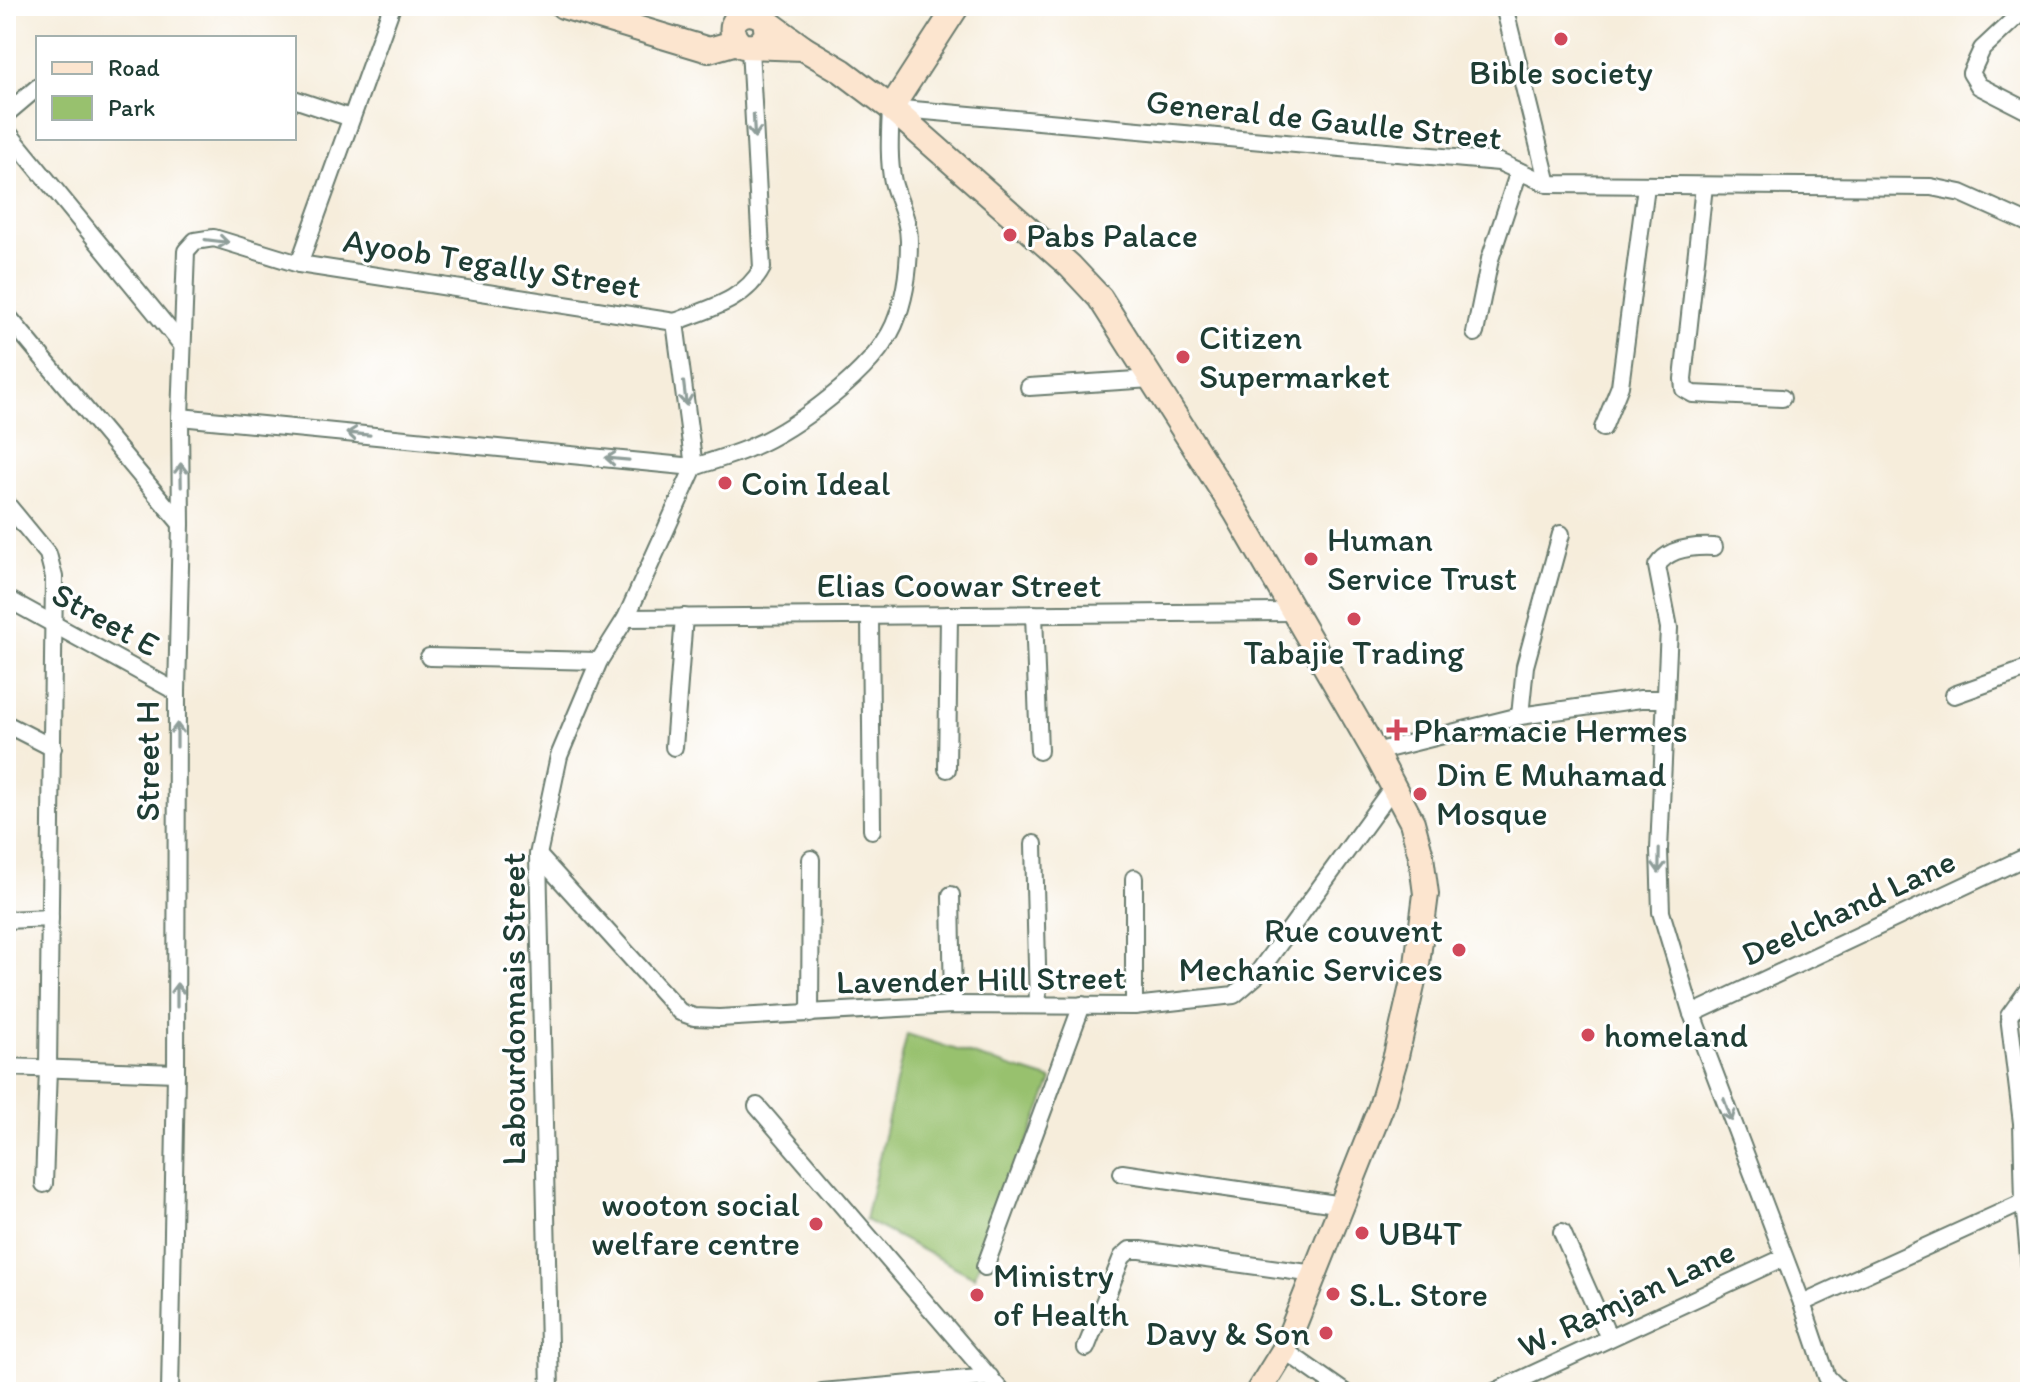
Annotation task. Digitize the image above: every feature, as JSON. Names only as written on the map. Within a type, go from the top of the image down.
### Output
[{"type":"main road","points":[[563,6],[608,13],[709,50],[748,45],[803,48]]},
{"type":"main road","points":[[891,108],[957,6]]},
{"type":"main road","points":[[748,45],[732,35],[732,26],[736,17],[744,12],[756,12],[891,108],[1070,266],[1100,298],[1236,512],[1412,822],[1426,894],[1423,930],[1396,1056],[1381,1107],[1284,1350],[1258,1392]]},
{"type":"street","points":[[299,264],[392,6]]},
{"type":"street","points":[[1504,6],[1548,184]]},
{"type":"street","points":[[2028,6],[1982,49],[1971,73],[1979,86],[2030,112]]},
{"type":"street","points":[[694,467],[675,322],[740,295],[755,282],[762,268],[748,45]]},
{"type":"street","points":[[6,114],[36,89]]},
{"type":"street","points":[[296,100],[351,118]]},
{"type":"street","points":[[180,417],[694,467],[747,449],[779,434],[847,383],[876,355],[894,325],[904,294],[909,238],[893,180],[891,108]]},
{"type":"street","name":"General de Gaulle Street","points":[[891,108],[1499,162],[1548,184],[1931,187],[1961,193],[2030,224]]},
{"type":"street","points":[[6,130],[182,345]]},
{"type":"street","points":[[1475,333],[1490,259],[1519,171]]},
{"type":"street","points":[[1603,428],[1620,386],[1646,186]]},
{"type":"street","points":[[1704,186],[1684,389],[1693,394],[1782,398]]},
{"type":"street","name":"Street H","points":[[170,1392],[176,1073],[180,417],[186,251],[195,241],[214,238],[299,264]]},
{"type":"street","name":"Ayoob Tegally Street","points":[[299,264],[675,322]]},
{"type":"street","points":[[6,314],[181,524]]},
{"type":"street","points":[[1029,387],[1151,379]]},
{"type":"street","name":"Labourdonnais Street","points":[[550,1392],[538,855],[559,756],[599,661],[626,618],[694,467]]},
{"type":"street","points":[[6,503],[48,554],[54,577],[44,1184]]},
{"type":"street","points":[[1520,716],[1525,666],[1561,534]]},
{"type":"street","points":[[1714,547],[1670,552],[1657,566],[1669,628],[1661,912],[1692,1014],[1827,1377],[1842,1392]]},
{"type":"street","name":"Street E","points":[[6,598],[177,692]]},
{"type":"street","name":"Elias Coowar Street","points":[[626,618],[1293,612]]},
{"type":"street","points":[[1034,614],[1039,751]]},
{"type":"street","points":[[947,769],[949,615]]},
{"type":"street","points":[[870,616],[872,830]]},
{"type":"street","points":[[674,747],[684,617]]},
{"type":"street","points":[[429,657],[599,661]]},
{"type":"street","points":[[1954,695],[2030,668]]},
{"type":"street","points":[[1375,752],[1520,716],[1641,699],[1665,699]]},
{"type":"street","points":[[6,724],[53,748]]},
{"type":"street","name":"Lavender Hill Street","points":[[538,855],[680,1012],[694,1017],[953,1005],[1134,1006],[1234,995],[1255,977],[1393,787]]},
{"type":"street","points":[[1034,844],[1038,1005]]},
{"type":"street","name":"Deelchand Lane","points":[[1692,1014],[2030,855]]},
{"type":"street","points":[[810,1014],[811,859]]},
{"type":"street","points":[[1134,878],[1134,1006]]},
{"type":"street","points":[[951,895],[953,1005]]},
{"type":"street","points":[[6,920],[50,918]]},
{"type":"street","points":[[2030,987],[2009,1016],[2026,1122],[2024,1202],[2030,1268]]},
{"type":"street","points":[[985,1267],[1082,1005]]},
{"type":"street","points":[[6,1067],[176,1073]]},
{"type":"street","points":[[757,1106],[1002,1392]]},
{"type":"street","points":[[1122,1173],[1343,1205]]},
{"type":"street","points":[[1802,1303],[2024,1202]]},
{"type":"street","points":[[1562,1232],[1609,1338]]},
{"type":"street","points":[[1086,1348],[1122,1257],[1130,1250],[1315,1274]]},
{"type":"street","name":"W. Ramjan Lane","points":[[1494,1392],[1783,1258]]},
{"type":"street","points":[[1284,1350],[1344,1392]]},
{"type":"street","points":[[822,1392],[990,1377]]},
{"type":"green space","points":[[907,1034],[1052,1080],[974,1277],[865,1220]]},
{"type":"place","name":"Bible society","points":[[1561,39]]},
{"type":"place","name":"Pabs Palace","points":[[1010,235]]},
{"type":"place","name":"Citizen Supermarket","points":[[1183,357]]},
{"type":"place","name":"Coin Ideal","points":[[725,483]]},
{"type":"place","name":"Human Service Trust","points":[[1311,559]]},
{"type":"place","name":"Tabajie Trading","points":[[1354,619]]},
{"type":"place","name":"Pharmacie Hermes","points":[[1397,730]]},
{"type":"place","name":"Din E Muhamad Mosque","points":[[1420,794]]},
{"type":"place","name":"Rue couvent Mechanic Services","points":[[1459,950]]},
{"type":"place","name":"homeland","points":[[1588,1035]]},
{"type":"place","name":"wooton social welfare centre","points":[[816,1224]]},
{"type":"place","name":"UB4T","points":[[1362,1233]]},
{"type":"place","name":"S.L. Store","points":[[1333,1294]]},
{"type":"place","name":"Ministry of Health","points":[[977,1295]]},
{"type":"place","name":"Davy & Son","points":[[1326,1333]]}]
